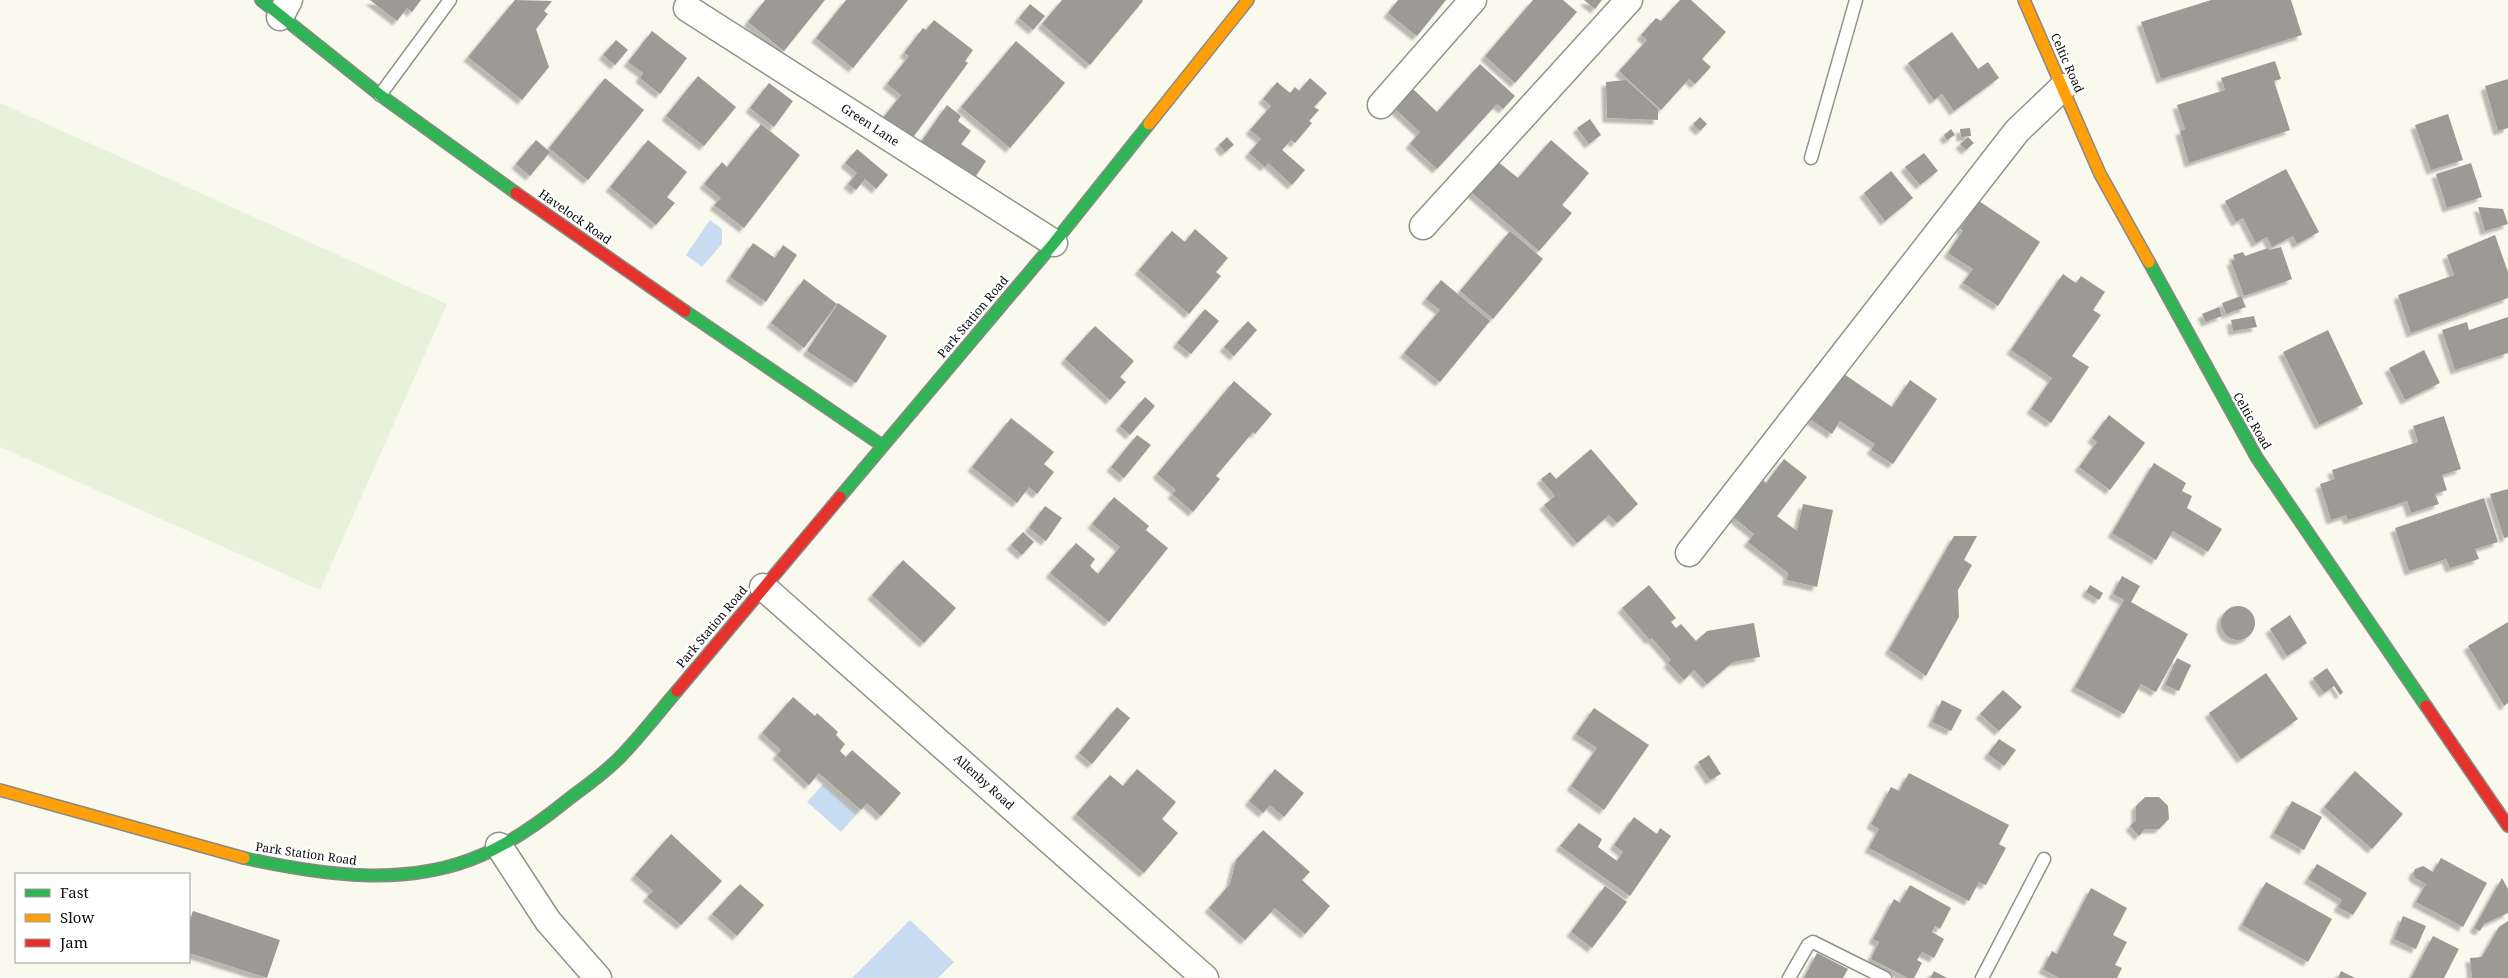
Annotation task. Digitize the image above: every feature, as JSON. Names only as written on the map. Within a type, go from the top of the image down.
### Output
[{"type":"street","name":"Havelock Road","points":[[261,0],[285,8],[380,95],[573,234],[882,446]]},
{"type":"street","name":"Park Station Road","points":[[0,790],[256,862],[350,876],[413,874],[479,857],[499,846],[552,812],[622,756],[1054,243],[1248,0]]},
{"type":"street","points":[[1381,105],[1473,0]]},
{"type":"street","points":[[1423,226],[1629,0]]},
{"type":"street","name":"Celtic Road","points":[[2024,0],[2100,174],[2257,458],[2508,826]]},
{"type":"street","name":"Green Lane","points":[[687,8],[1054,243]]},
{"type":"street","points":[[1689,553],[2017,131],[2063,86]]},
{"type":"street","name":"Allenby Road","points":[[763,587],[1205,978]]},
{"type":"street","points":[[499,846],[548,920],[598,978]]},
{"type":"lane","points":[[380,95],[450,0]]},
{"type":"lane","points":[[1811,158],[1856,0]]},
{"type":"lane","points":[[1982,978],[2044,858]]},
{"type":"lane","points":[[1790,978],[1808,946],[1813,942],[1885,978]]},
{"type":"green space","points":[[0,103],[447,304],[320,590],[0,447]]},
{"type":"water","points":[[710,220],[722,229],[722,244],[702,267],[686,255]]},
{"type":"water","points":[[823,784],[857,814],[841,832],[807,802]]},
{"type":"water","points":[[910,920],[954,962],[938,978],[852,978]]},
{"type":"building","points":[[370,0],[421,0],[412,12],[407,8],[397,21]]},
{"type":"building","points":[[515,0],[552,1],[544,11],[548,14],[536,29],[549,67],[522,100],[468,57]]},
{"type":"building","points":[[765,0],[825,0],[784,51],[748,22]]},
{"type":"building","points":[[846,0],[908,0],[853,68],[816,38]]},
{"type":"building","points":[[1062,0],[1143,1],[1090,65],[1042,24]]},
{"type":"building","points":[[1398,0],[1446,0],[1417,36],[1388,13]]},
{"type":"building","points":[[1533,0],[1563,0],[1577,12],[1515,83],[1485,56]]},
{"type":"building","points":[[1584,0],[1602,0],[1595,9]]},
{"type":"building","points":[[1680,0],[1691,0],[1726,32],[1702,59],[1711,67],[1695,84],[1689,79],[1661,110],[1619,71],[1647,40],[1641,35],[1656,18],[1661,21]]},
{"type":"building","points":[[2211,0],[2291,0],[2302,35],[2161,79],[2141,22]]},
{"type":"building","points":[[1030,4],[1045,16],[1033,30],[1019,18]]},
{"type":"building","points":[[934,20],[973,50],[965,61],[968,63],[911,140],[883,118],[901,95],[887,84],[909,56],[904,53],[923,28],[926,30]]},
{"type":"building","points":[[652,31],[687,58],[660,94],[640,78],[643,73],[628,62]]},
{"type":"building","points":[[1952,32],[1978,69],[1988,62],[1999,78],[1954,111],[1942,94],[1934,100],[1908,63]]},
{"type":"building","points":[[616,40],[628,50],[615,65],[603,55]]},
{"type":"building","points":[[1016,41],[1065,83],[1010,148],[961,107]]},
{"type":"building","points":[[2275,61],[2281,79],[2274,81],[2290,130],[2189,163],[2180,131],[2185,129],[2177,105],[2225,90],[2221,78]]},
{"type":"building","points":[[1480,64],[1515,96],[1503,109],[1497,104],[1437,169],[1410,144],[1420,132],[1394,108],[1412,88],[1437,112]]},
{"type":"building","points":[[698,76],[736,107],[704,146],[666,116]]},
{"type":"building","points":[[605,78],[644,110],[588,180],[549,148]]},
{"type":"building","points":[[1310,78],[1327,93],[1314,107],[1319,110],[1309,121],[1312,123],[1295,143],[1291,140],[1282,150],[1305,170],[1292,185],[1268,163],[1265,167],[1249,153],[1261,139],[1250,130],[1271,106],[1263,99],[1277,82],[1290,93],[1295,87],[1299,91]]},
{"type":"building","points":[[2508,79],[2508,128],[2498,131],[2485,86]]},
{"type":"building","points":[[1626,80],[1658,109],[1658,120],[1607,118],[1606,82]]},
{"type":"building","points":[[769,83],[793,101],[774,127],[750,108]]},
{"type":"building","points":[[947,105],[961,116],[958,121],[971,131],[961,144],[986,161],[974,179],[921,142]]},
{"type":"building","points":[[2448,114],[2463,160],[2431,170],[2415,125]]},
{"type":"building","points":[[1700,117],[1707,124],[1700,131],[1693,124]]},
{"type":"building","points":[[1590,119],[1601,135],[1589,144],[1577,128]]},
{"type":"building","points":[[761,124],[800,155],[744,228],[714,205],[721,198],[704,184],[722,162],[727,167]]},
{"type":"building","points":[[1970,128],[1971,136],[1961,137],[1960,129]]},
{"type":"building","points":[[1951,129],[1955,135],[1947,140],[1944,135]]},
{"type":"building","points":[[1227,137],[1234,145],[1225,152],[1219,145]]},
{"type":"building","points":[[1968,137],[1974,143],[1966,150],[1960,144]]},
{"type":"building","points":[[536,140],[550,152],[530,176],[516,164]]},
{"type":"building","points":[[648,140],[687,172],[667,197],[675,203],[656,225],[610,187]]},
{"type":"building","points":[[1551,140],[1589,173],[1562,205],[1572,213],[1539,251],[1471,192],[1497,161],[1518,178]]},
{"type":"building","points":[[857,149],[888,175],[876,189],[865,179],[856,190],[848,184],[857,173],[845,163]]},
{"type":"building","points":[[1924,153],[1938,171],[1920,185],[1905,167]]},
{"type":"building","points":[[2471,163],[2482,197],[2447,208],[2436,174]]},
{"type":"building","points":[[2286,169],[2319,232],[2297,244],[2293,236],[2272,247],[2267,237],[2256,243],[2243,218],[2236,222],[2225,201]]},
{"type":"building","points":[[1891,171],[1913,198],[1885,221],[1864,193]]},
{"type":"building","points":[[1979,201],[2040,242],[1998,306],[1963,283],[1973,269],[1948,253],[1963,230],[1960,229]]},
{"type":"building","points":[[2478,207],[2503,209],[2508,224],[2485,231]]},
{"type":"building","points":[[1195,229],[1228,258],[1216,272],[1221,276],[1189,314],[1139,270],[1172,231],[1185,242]]},
{"type":"building","points":[[1510,231],[1543,259],[1493,319],[1460,291]]},
{"type":"building","points":[[2495,235],[2508,272],[2508,298],[2411,333],[2398,295],[2454,275],[2447,255]]},
{"type":"building","points":[[753,243],[775,258],[783,245],[797,255],[766,302],[730,277]]},
{"type":"building","points":[[2281,247],[2292,279],[2244,296],[2231,261],[2235,260],[2233,255],[2243,252],[2245,256],[2268,248],[2269,250]]},
{"type":"building","points":[[2063,274],[2076,283],[2081,276],[2105,292],[2093,310],[2101,315],[2072,356],[2089,367],[2051,423],[2031,409],[2052,378],[2011,350]]},
{"type":"building","points":[[804,279],[837,304],[804,348],[771,323]]},
{"type":"building","points":[[1441,280],[1490,321],[1440,382],[1404,353],[1440,310],[1426,299]]},
{"type":"building","points":[[2241,296],[2246,307],[2226,314],[2222,303]]},
{"type":"building","points":[[838,303],[887,336],[856,383],[807,351]]},
{"type":"building","points":[[2219,307],[2222,316],[2206,322],[2202,314]]},
{"type":"building","points":[[1205,309],[1219,321],[1191,354],[1177,343]]},
{"type":"building","points":[[2254,316],[2257,327],[2233,331],[2231,320]]},
{"type":"building","points":[[2508,317],[2508,353],[2455,370],[2442,330],[2467,322],[2469,330]]},
{"type":"building","points":[[1248,321],[1257,330],[1234,356],[1224,347]]},
{"type":"building","points":[[1095,326],[1134,361],[1120,377],[1126,382],[1110,400],[1065,359]]},
{"type":"building","points":[[2328,330],[2363,404],[2319,425],[2283,352]]},
{"type":"building","points":[[2424,350],[2440,383],[2405,400],[2389,368]]},
{"type":"building","points":[[1841,372],[1892,407],[1910,380],[1937,399],[1893,464],[1871,450],[1875,444],[1840,421],[1832,434],[1804,415]]},
{"type":"building","points":[[1234,381],[1272,414],[1255,434],[1253,432],[1216,476],[1220,479],[1193,512],[1172,494],[1176,490],[1157,474]]},
{"type":"building","points":[[1145,397],[1155,406],[1130,435],[1120,426]]},
{"type":"building","points":[[2109,415],[2145,443],[2110,490],[2079,467],[2097,442],[2092,438]]},
{"type":"building","points":[[2444,416],[2461,469],[2442,475],[2447,490],[2435,494],[2439,504],[2411,513],[2407,501],[2348,520],[2346,515],[2331,520],[2320,484],[2335,479],[2332,470],[2418,442],[2413,426]]},
{"type":"building","points":[[1011,418],[1054,452],[1044,464],[1054,472],[1037,494],[1029,487],[1017,503],[972,467]]},
{"type":"building","points":[[1137,435],[1151,445],[1124,478],[1111,467]]},
{"type":"building","points":[[1591,449],[1638,504],[1617,523],[1609,515],[1577,543],[1544,505],[1555,496],[1541,479],[1550,472],[1556,479]]},
{"type":"building","points":[[1784,459],[1807,477],[1777,516],[1797,531],[1803,504],[1833,510],[1817,587],[1787,580],[1788,573],[1748,542],[1754,534],[1732,516],[1761,478],[1766,483]]},
{"type":"building","points":[[2154,463],[2186,483],[2182,491],[2192,496],[2187,508],[2222,529],[2208,552],[2173,531],[2156,560],[2112,533]]},
{"type":"building","points":[[2508,489],[2508,537],[2504,538],[2490,494]]},
{"type":"building","points":[[1114,497],[1149,526],[1146,530],[1168,548],[1109,622],[1050,573],[1076,543],[1095,559],[1090,566],[1098,574],[1120,547],[1092,524]]},
{"type":"building","points":[[2484,498],[2498,542],[2475,549],[2479,559],[2450,568],[2446,559],[2409,571],[2395,528]]},
{"type":"building","points":[[1045,506],[1062,518],[1046,541],[1029,528]]},
{"type":"building","points":[[1023,532],[1034,542],[1022,555],[1011,545]]},
{"type":"building","points":[[1954,536],[1977,536],[1964,560],[1972,565],[1958,590],[1959,617],[1926,676],[1889,650]]},
{"type":"building","points":[[903,560],[956,608],[924,643],[872,595]]},
{"type":"building","points":[[2122,576],[2140,586],[2131,602],[2188,634],[2156,692],[2141,684],[2124,714],[2075,687],[2124,600],[2113,594]]},
{"type":"building","points":[[1649,585],[1676,618],[1671,622],[1676,628],[1681,624],[1696,641],[1707,631],[1754,623],[1760,657],[1733,662],[1707,684],[1694,670],[1684,680],[1668,663],[1671,660],[1652,638],[1650,640],[1622,608]]},
{"type":"building","points":[[2090,585],[2103,593],[2099,600],[2086,592]]},
{"type":"building","points":[[2238,606],[2250,611],[2255,623],[2250,635],[2238,640],[2226,635],[2221,623],[2226,611]]},
{"type":"building","points":[[2290,615],[2307,643],[2287,656],[2270,629]]},
{"type":"building","points":[[2508,622],[2508,703],[2504,706],[2468,646]]},
{"type":"building","points":[[2177,658],[2191,665],[2179,691],[2165,685]]},
{"type":"building","points":[[2327,668],[2343,692],[2340,695],[2334,686],[2324,693],[2313,678]]},
{"type":"building","points":[[2266,673],[2298,719],[2241,759],[2209,713]]},
{"type":"building","points":[[2003,690],[2022,707],[1999,731],[1980,714]]},
{"type":"building","points":[[793,697],[815,716],[817,713],[838,732],[836,735],[845,744],[840,751],[846,757],[852,750],[901,793],[881,816],[867,803],[861,810],[819,773],[809,785],[777,755],[781,750],[762,733]]},
{"type":"building","points":[[1942,700],[1962,710],[1951,731],[1932,722]]},
{"type":"building","points":[[1117,707],[1130,718],[1092,764],[1079,753]]},
{"type":"building","points":[[1594,708],[1649,745],[1604,810],[1571,786],[1597,748],[1576,734]]},
{"type":"building","points":[[1999,739],[2016,750],[2004,766],[1988,754]]},
{"type":"building","points":[[1709,755],[1721,774],[1710,780],[1698,762]]},
{"type":"building","points":[[1137,769],[1176,802],[1162,819],[1178,833],[1144,873],[1076,814],[1110,775],[1123,786]]},
{"type":"building","points":[[1275,769],[1304,793],[1284,817],[1270,805],[1263,813],[1249,801]]},
{"type":"building","points":[[2355,771],[2403,814],[2372,849],[2324,807]]},
{"type":"building","points":[[1909,773],[2009,825],[1999,844],[2006,848],[1986,885],[1979,882],[1969,901],[1869,848],[1879,829],[1871,824],[1891,787],[1899,791]]},
{"type":"building","points":[[2145,797],[2159,797],[2168,806],[2169,819],[2159,829],[2145,829],[2139,836],[2130,826],[2136,820],[2136,806]]},
{"type":"building","points":[[2292,801],[2322,817],[2304,850],[2274,833]]},
{"type":"building","points":[[1634,817],[1657,834],[1660,828],[1671,836],[1630,896],[1560,846],[1579,823],[1602,839],[1598,847],[1617,861],[1623,852],[1614,845]]},
{"type":"building","points":[[1263,830],[1310,872],[1302,880],[1330,906],[1305,934],[1275,908],[1245,940],[1209,908],[1230,884],[1236,860]]},
{"type":"building","points":[[671,834],[722,881],[681,925],[647,897],[653,891],[635,875]]},
{"type":"building","points":[[2441,858],[2487,883],[2463,927],[2416,902],[2426,884],[2415,878],[2413,874],[2415,869],[2423,866],[2433,872]]},
{"type":"building","points":[[2317,864],[2367,893],[2353,915],[2338,907],[2342,900],[2308,879]]},
{"type":"building","points":[[2502,878],[2508,889],[2508,913],[2484,924],[2480,931],[2474,928]]},
{"type":"building","points":[[2266,882],[2332,919],[2308,962],[2242,925]]},
{"type":"building","points":[[740,884],[764,905],[737,936],[712,914]]},
{"type":"building","points":[[1910,885],[1951,908],[1940,929],[1935,926],[1932,932],[1944,939],[1934,958],[1922,952],[1917,960],[1922,963],[1914,978],[1908,978],[1871,959],[1879,942],[1873,939],[1894,899],[1900,903]]},
{"type":"building","points":[[1605,886],[1627,902],[1592,948],[1571,932]]},
{"type":"building","points":[[2091,888],[2127,908],[2113,935],[2127,942],[2115,965],[2122,968],[2117,978],[2059,978],[2043,969],[2052,951],[2057,954]]},
{"type":"building","points":[[193,911],[280,940],[267,978],[190,953],[190,920]]},
{"type":"building","points":[[2403,916],[2426,926],[2416,949],[2394,939]]},
{"type":"building","points":[[2508,921],[2508,978],[2472,978],[2470,958],[2482,957],[2499,927]]},
{"type":"building","points":[[2433,936],[2459,949],[2444,978],[2411,978]]},
{"type":"building","points":[[1817,953],[1848,969],[1843,978],[1804,978]]},
{"type":"building","points":[[1934,971],[1947,978],[1930,978]]},
{"type":"building","points":[[2341,971],[2355,978],[2338,978]]},
{"type":"traffic: fast","points":[[261,0],[380,95],[516,193]]},
{"type":"traffic: fast","points":[[840,497],[1054,243],[1149,124]]},
{"type":"traffic: fast","points":[[2149,262],[2257,458],[2426,706]]},
{"type":"traffic: fast","points":[[685,311],[883,446]]},
{"type":"traffic: fast","points":[[244,858],[334,873],[394,875],[424,872],[482,855],[535,825],[603,773],[617,761],[677,691]]},
{"type":"traffic: slow","points":[[1149,124],[1248,0]]},
{"type":"traffic: slow","points":[[2024,0],[2100,174],[2149,262]]},
{"type":"traffic: slow","points":[[0,790],[244,858]]},
{"type":"traffic: jam","points":[[516,193],[685,311]]},
{"type":"traffic: jam","points":[[677,691],[840,497]]},
{"type":"traffic: jam","points":[[2426,706],[2508,826]]}]
